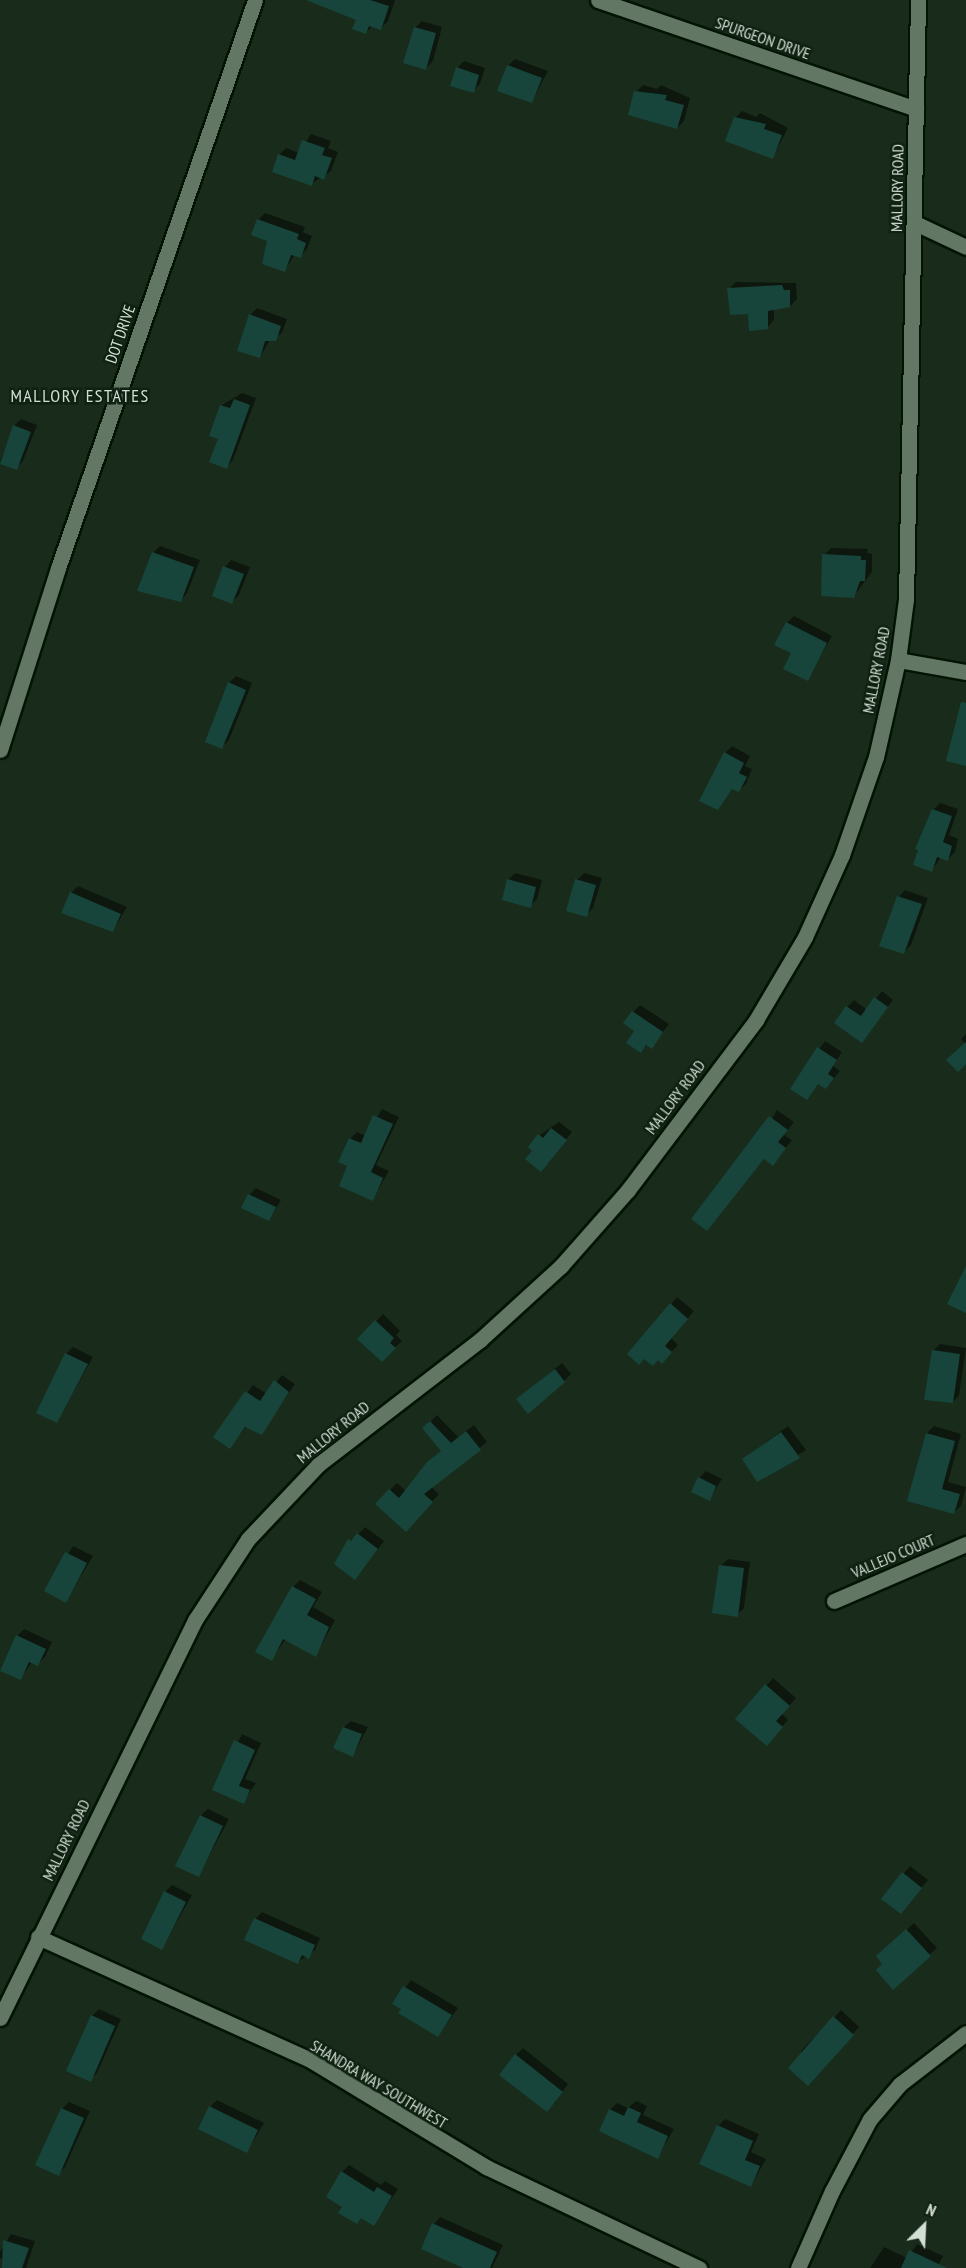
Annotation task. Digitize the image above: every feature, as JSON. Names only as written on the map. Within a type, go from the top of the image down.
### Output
[{"type":"street","name":"DOT DRIVE","points":[[0,750],[4,725],[255,0]]},
{"type":"street","name":"SPURGEON DRIVE","points":[[598,0],[916,109]]},
{"type":"street","name":"MALLORY ROAD","points":[[0,2018],[195,1620],[248,1539],[319,1464],[480,1340],[561,1266],[628,1190],[756,1020],[805,937],[845,849],[876,757],[898,660],[910,535],[918,0]]},
{"type":"street","points":[[915,223],[966,247]]},
{"type":"street","points":[[898,660],[966,672]]},
{"type":"street","name":"VALLEJO COURT","points":[[834,1601],[966,1544]]},
{"type":"street","name":"SHANDRA WAY SOUTHWEST","points":[[38,1937],[312,2061],[486,2168],[699,2268]]},
{"type":"street","points":[[798,2268],[832,2191],[870,2119],[900,2084],[966,2033]]},
{"type":"building","points":[[306,0],[370,0],[389,6],[381,30],[369,26],[366,34],[352,29],[356,20]]},
{"type":"building","points":[[414,27],[436,33],[426,70],[403,63]]},
{"type":"building","points":[[507,65],[542,78],[532,103],[497,91]]},
{"type":"building","points":[[456,67],[479,75],[474,93],[450,86]]},
{"type":"building","points":[[634,91],[667,95],[665,100],[684,105],[677,129],[628,115]]},
{"type":"building","points":[[734,117],[766,124],[764,129],[782,135],[773,159],[725,141]]},
{"type":"building","points":[[302,140],[325,148],[322,155],[332,158],[324,180],[315,176],[312,186],[272,172],[278,154],[295,160]]},
{"type":"building","points":[[257,219],[299,234],[297,239],[306,243],[301,258],[291,255],[285,272],[262,264],[267,241],[251,235]]},
{"type":"building","points":[[782,285],[784,290],[790,290],[790,307],[768,311],[768,329],[749,331],[748,314],[730,315],[727,288]]},
{"type":"building","points":[[249,314],[281,326],[276,341],[265,341],[260,358],[237,351]]},
{"type":"building","points":[[234,399],[250,405],[227,469],[209,462],[218,439],[209,436],[220,405],[230,408]]},
{"type":"building","points":[[13,425],[31,432],[17,470],[0,464]]},
{"type":"building","points":[[152,552],[194,567],[181,602],[137,591]]},
{"type":"building","points":[[822,554],[861,556],[861,560],[866,560],[865,581],[860,581],[854,598],[821,596]]},
{"type":"building","points":[[223,566],[244,574],[232,604],[212,596]]},
{"type":"building","points":[[786,622],[827,643],[808,681],[783,669],[791,653],[774,645]]},
{"type":"building","points":[[228,682],[246,690],[222,749],[205,742]]},
{"type":"building","points":[[961,702],[966,703],[966,766],[946,761]]},
{"type":"building","points":[[724,752],[744,763],[739,773],[747,777],[739,792],[732,789],[718,810],[699,801]]},
{"type":"building","points":[[932,809],[952,816],[943,842],[952,846],[948,861],[937,857],[932,872],[913,865],[918,850],[915,849]]},
{"type":"building","points":[[507,879],[536,887],[531,908],[502,900]]},
{"type":"building","points":[[575,879],[596,885],[587,917],[566,911]]},
{"type":"building","points":[[70,892],[121,914],[113,932],[61,913]]},
{"type":"building","points":[[897,896],[922,904],[904,954],[879,946]]},
{"type":"building","points":[[874,997],[888,1007],[862,1043],[834,1023],[846,1006],[861,1016]]},
{"type":"building","points":[[632,1011],[663,1032],[652,1049],[646,1045],[641,1053],[626,1043],[634,1031],[623,1023]]},
{"type":"building","points":[[966,1042],[966,1064],[958,1072],[946,1060]]},
{"type":"building","points":[[817,1047],[837,1060],[828,1074],[834,1078],[826,1089],[818,1084],[807,1100],[790,1089]]},
{"type":"building","points":[[373,1115],[393,1124],[371,1172],[383,1178],[373,1201],[339,1186],[347,1166],[338,1162],[349,1138],[361,1143]]},
{"type":"building","points":[[769,1116],[788,1130],[778,1142],[786,1148],[773,1166],[764,1159],[707,1231],[691,1219]]},
{"type":"building","points":[[551,1128],[567,1140],[541,1172],[525,1159],[532,1151],[528,1147],[538,1134],[543,1138]]},
{"type":"building","points":[[248,1194],[276,1207],[269,1221],[241,1208]]},
{"type":"building","points":[[966,1266],[966,1313],[947,1304]]},
{"type":"building","points":[[670,1303],[688,1319],[665,1346],[672,1352],[662,1364],[658,1360],[653,1366],[644,1359],[639,1365],[627,1354]]},
{"type":"building","points":[[375,1320],[394,1338],[390,1343],[396,1348],[382,1362],[357,1339]]},
{"type":"building","points":[[932,1350],[960,1354],[953,1403],[924,1400]]},
{"type":"building","points":[[65,1353],[88,1364],[57,1423],[36,1413]]},
{"type":"building","points":[[555,1369],[565,1382],[528,1414],[516,1399]]},
{"type":"building","points":[[274,1380],[289,1392],[262,1435],[245,1427],[230,1449],[213,1437],[245,1391],[260,1401]]},
{"type":"building","points":[[430,1421],[451,1443],[466,1431],[481,1450],[424,1494],[433,1502],[406,1532],[375,1504],[389,1489],[399,1498],[427,1462],[441,1451],[422,1428]]},
{"type":"building","points":[[781,1432],[800,1458],[757,1482],[742,1459]]},
{"type":"building","points":[[926,1433],[955,1441],[942,1489],[960,1494],[954,1514],[907,1501]]},
{"type":"building","points":[[698,1477],[716,1486],[710,1501],[691,1492]]},
{"type":"building","points":[[357,1533],[378,1549],[355,1580],[334,1564],[348,1539],[351,1541]]},
{"type":"building","points":[[65,1552],[87,1563],[66,1603],[44,1591]]},
{"type":"building","points":[[719,1565],[744,1568],[738,1617],[712,1613]]},
{"type":"building","points":[[292,1586],[316,1599],[307,1615],[329,1627],[316,1657],[283,1639],[272,1661],[255,1652]]},
{"type":"building","points":[[16,1635],[46,1649],[38,1666],[29,1662],[21,1680],[0,1671]]},
{"type":"building","points":[[765,1684],[790,1706],[776,1721],[783,1727],[767,1746],[735,1719]]},
{"type":"building","points":[[343,1727],[362,1734],[353,1757],[333,1748]]},
{"type":"building","points":[[234,1740],[255,1750],[239,1786],[250,1790],[244,1804],[212,1790]]},
{"type":"building","points":[[200,1815],[223,1826],[199,1877],[175,1866]]},
{"type":"building","points":[[902,1872],[922,1888],[901,1914],[881,1899]]},
{"type":"building","points":[[164,1891],[186,1902],[162,1950],[141,1939]]},
{"type":"building","points":[[254,1918],[315,1945],[309,1959],[302,1955],[298,1964],[244,1940]]},
{"type":"building","points":[[906,1929],[931,1956],[893,1990],[876,1970],[882,1964],[876,1956]]},
{"type":"building","points":[[403,1986],[452,2015],[438,2037],[398,2013],[401,2009],[392,2004]]},
{"type":"building","points":[[91,2015],[115,2026],[91,2082],[66,2071]]},
{"type":"building","points":[[833,2016],[854,2035],[808,2086],[788,2068]]},
{"type":"building","points":[[515,2054],[563,2092],[547,2112],[499,2075]]},
{"type":"building","points":[[209,2106],[258,2130],[247,2153],[198,2129]]},
{"type":"building","points":[[628,2107],[641,2113],[637,2122],[668,2136],[658,2159],[599,2131],[609,2109],[624,2116]]},
{"type":"building","points":[[61,2108],[84,2118],[59,2176],[35,2165]]},
{"type":"building","points":[[717,2125],[753,2141],[745,2160],[760,2166],[751,2187],[699,2164]]},
{"type":"building","points":[[341,2171],[374,2192],[377,2187],[392,2196],[374,2226],[361,2218],[357,2224],[338,2213],[342,2207],[326,2197]]},
{"type":"building","points":[[432,2223],[497,2252],[490,2268],[463,2268],[421,2249]]},
{"type":"building","points":[[3,2240],[29,2248],[22,2268],[2,2268]]},
{"type":"building","points":[[909,2250],[947,2268],[901,2268]]},
{"type":"district","name":"MALLORY ESTATES","points":[[80,396]]}]
